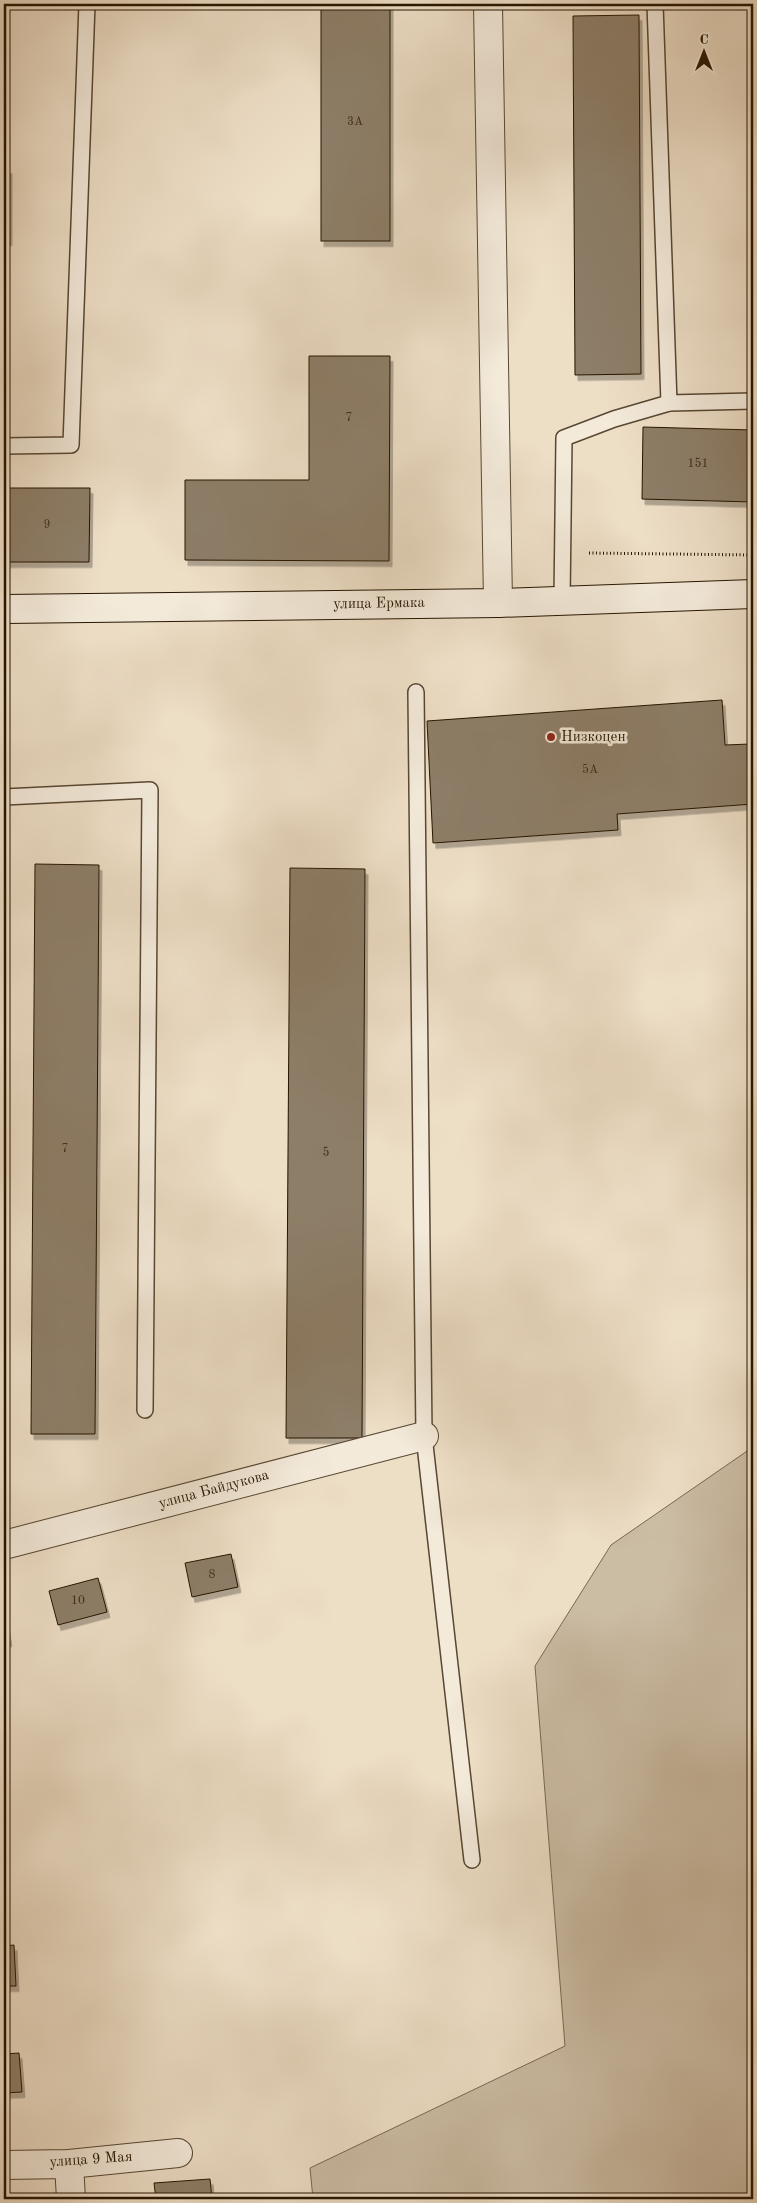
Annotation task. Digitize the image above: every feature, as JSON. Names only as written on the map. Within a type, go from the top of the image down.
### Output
[{"type":"street","points":[[488,4],[498,603]]},
{"type":"street","name":"улица Ермака","points":[[4,609],[498,603],[753,594]]},
{"type":"street","name":"улица Байдукова","points":[[4,1544],[424,1436]]},
{"type":"street","name":"улица 9 Мая","points":[[4,2165],[69,2164],[178,2153]]},
{"type":"street","points":[[69,2164],[72,2199]]},
{"type":"lane","points":[[4,446],[71,445],[87,4]]},
{"type":"lane","points":[[655,4],[669,403]]},
{"type":"lane","points":[[562,601],[564,438],[614,419],[669,403],[753,401]]},
{"type":"lane","points":[[416,692],[424,1436],[472,1860]]},
{"type":"lane","points":[[4,797],[150,790],[145,1410]]},
{"type":"path","points":[[562,553],[753,555]]},
{"type":"shaded area","points":[[753,1447],[753,2199],[313,2199],[310,2168],[565,2046],[535,1666],[611,1545]]},
{"type":"building","points":[[321,4],[390,4],[390,241],[321,241]]},
{"type":"building","points":[[639,15],[641,374],[575,375],[573,16]]},
{"type":"building","points":[[4,168],[9,168],[9,240],[4,240]]},
{"type":"building","points":[[309,356],[390,356],[389,561],[185,560],[185,480],[309,480]]},
{"type":"building","points":[[643,427],[753,430],[753,502],[642,499]]},
{"type":"building","points":[[4,488],[90,488],[89,562],[4,562]]},
{"type":"building","points":[[722,700],[725,745],[750,744],[753,804],[617,814],[618,830],[433,843],[427,721]]},
{"type":"building","points":[[35,864],[99,865],[95,1434],[31,1434]]},
{"type":"building","points":[[290,868],[365,869],[362,1438],[286,1438]]},
{"type":"building","points":[[231,1554],[238,1587],[192,1597],[185,1563]]},
{"type":"building","points":[[98,1578],[107,1612],[58,1625],[49,1591]]},
{"type":"building","points":[[4,1612],[9,1641],[4,1642]]},
{"type":"building","points":[[14,1945],[16,1986],[4,1986],[4,1946]]},
{"type":"building","points":[[19,2053],[22,2092],[4,2093],[4,2054]]},
{"type":"building","points":[[210,2179],[212,2199],[156,2199],[154,2183]]},
{"type":"place","name":"Низкоцен","points":[[551,737]]}]
